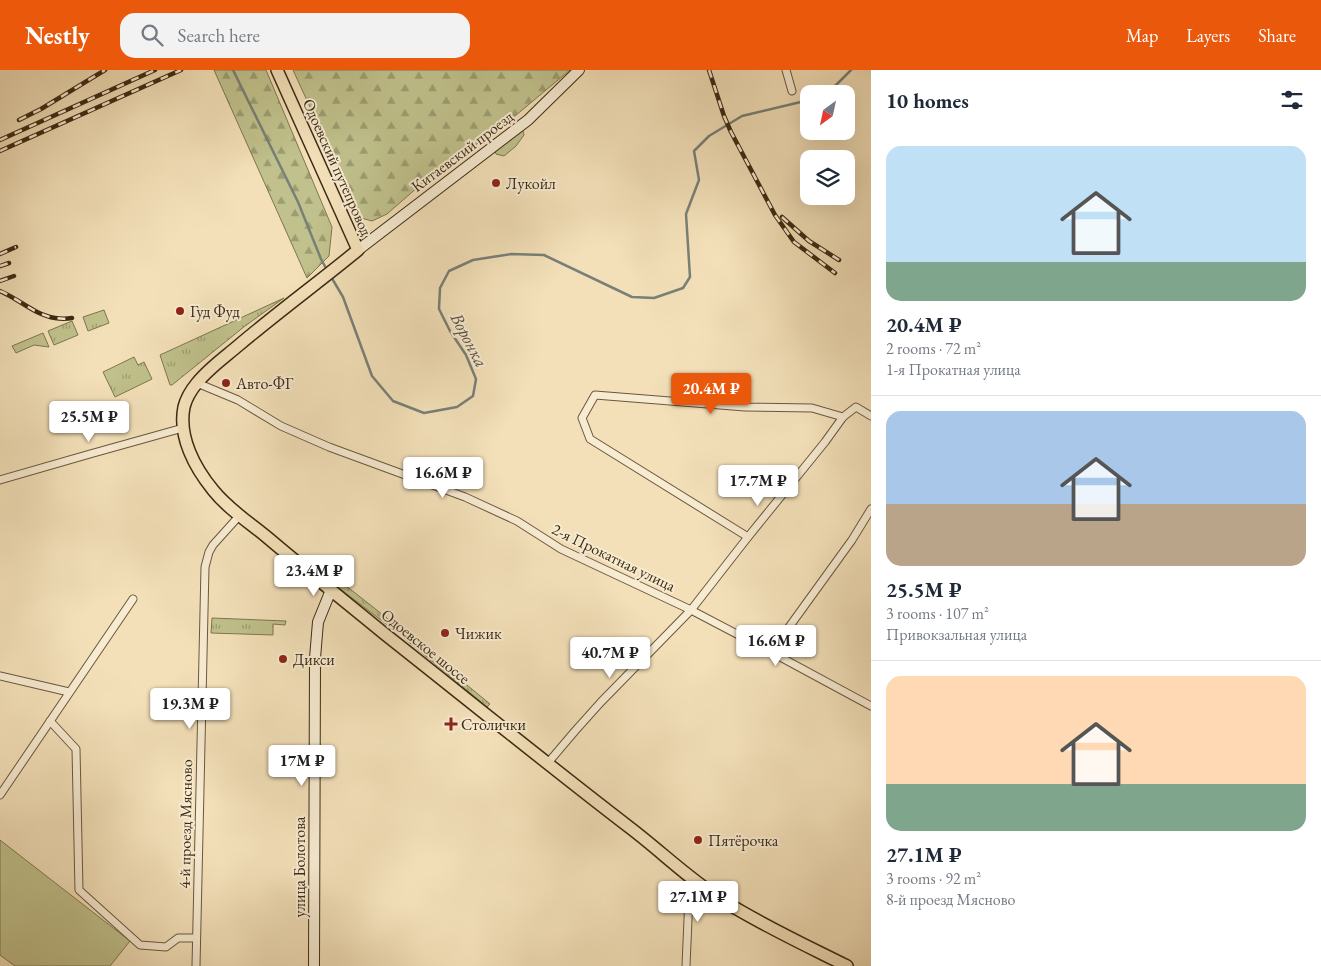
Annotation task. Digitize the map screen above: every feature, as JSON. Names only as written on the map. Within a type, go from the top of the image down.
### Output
[{"type":"main road","name":"Одоевский путепровод","points":[[277,70],[358,250]]},
{"type":"main road","name":"Одоевское шоссе","points":[[358,250],[254,332],[211,368],[197,383],[184,408],[183,428],[188,448],[206,481],[240,515],[330,590],[678,868],[724,902],[763,924],[847,966]]},
{"type":"street","name":"Китаевский проезд","points":[[358,250],[528,120],[579,70]]},
{"type":"street","points":[[786,70],[792,91]]},
{"type":"street","name":"2-я Прокатная улица","points":[[197,383],[238,400],[281,426],[465,496],[516,521],[561,549],[691,610],[871,706]]},
{"type":"street","points":[[748,537],[590,439],[582,418],[595,395],[744,407],[812,408],[843,417]]},
{"type":"street","points":[[547,764],[595,709],[691,610],[843,417],[856,407],[871,416]]},
{"type":"street","points":[[0,480],[183,428]]},
{"type":"street","points":[[771,652],[852,540],[871,509]]},
{"type":"street","name":"4-й проезд Мясново","points":[[196,966],[205,567],[213,545],[240,515]]},
{"type":"street","name":"улица Болотова","points":[[314,966],[315,658],[318,622],[330,590]]},
{"type":"street","points":[[0,795],[133,599]]},
{"type":"street","points":[[0,676],[69,692]]},
{"type":"street","points":[[50,721],[76,749],[79,890],[140,946],[166,947],[178,938],[196,938]]},
{"type":"street","points":[[686,966],[689,896],[692,878]]},
{"type":"green space","points":[[214,70],[266,70],[332,227],[329,256],[307,278]]},
{"type":"green space","points":[[293,70],[570,70],[503,126],[449,163],[387,214],[372,221],[361,218]]},
{"type":"green space","points":[[520,130],[523,131],[524,135],[516,146],[504,156],[496,154],[495,151]]},
{"type":"green space","points":[[284,298],[245,326],[170,385],[160,355]]},
{"type":"green space","points":[[104,310],[109,323],[88,331],[83,317]]},
{"type":"green space","points":[[72,321],[78,335],[54,345],[48,331]]},
{"type":"green space","points":[[43,333],[49,347],[34,345],[16,353],[12,346]]},
{"type":"green space","points":[[134,357],[138,365],[144,362],[152,379],[115,397],[103,372]]},
{"type":"green space","points":[[331,574],[397,626],[394,630],[327,579]]},
{"type":"green space","points":[[212,618],[286,621],[285,625],[273,624],[273,635],[211,633]]},
{"type":"green space","points":[[406,635],[490,704],[487,707],[404,638]]},
{"type":"green space","points":[[0,840],[130,941],[110,966],[15,966],[0,955]]},
{"type":"waterway","name":"Воронка","points":[[233,70],[298,202],[327,270]]},
{"type":"waterway","name":"Воронка","points":[[836,85],[851,70]]},
{"type":"waterway","name":"Воронка","points":[[330,275],[343,297],[372,376],[393,401],[424,413],[457,407],[473,396],[476,379],[466,355],[450,331],[439,309],[440,288],[449,271],[473,260],[511,254],[544,255],[632,297],[654,298],[683,288],[690,277],[686,214],[699,180],[694,151],[709,136],[742,116],[800,102]]},
{"type":"railway","points":[[19,120],[41,109],[105,70]]},
{"type":"railway","points":[[0,140],[155,70]]},
{"type":"railway","points":[[0,151],[181,70]]},
{"type":"railway","points":[[709,70],[731,132],[775,215],[794,242],[835,273]]},
{"type":"railway","points":[[782,217],[809,241],[839,260]]},
{"type":"railway","points":[[0,254],[16,247]]},
{"type":"railway","points":[[0,266],[9,263]]},
{"type":"railway","points":[[0,281],[14,276]]},
{"type":"railway","points":[[0,291],[41,314],[59,319],[72,318]]},
{"type":"place","name":"Лукойл","points":[[496,183]]},
{"type":"place","name":"Гуд Фуд","points":[[180,311]]},
{"type":"place","name":"Авто-ФГ","points":[[226,383]]},
{"type":"place","name":"Чижик","points":[[445,633]]},
{"type":"place","name":"Дикси","points":[[283,659]]},
{"type":"place","name":"Столички","points":[[451,724]]},
{"type":"place","name":"Пятёрочка","points":[[698,840]]}]
